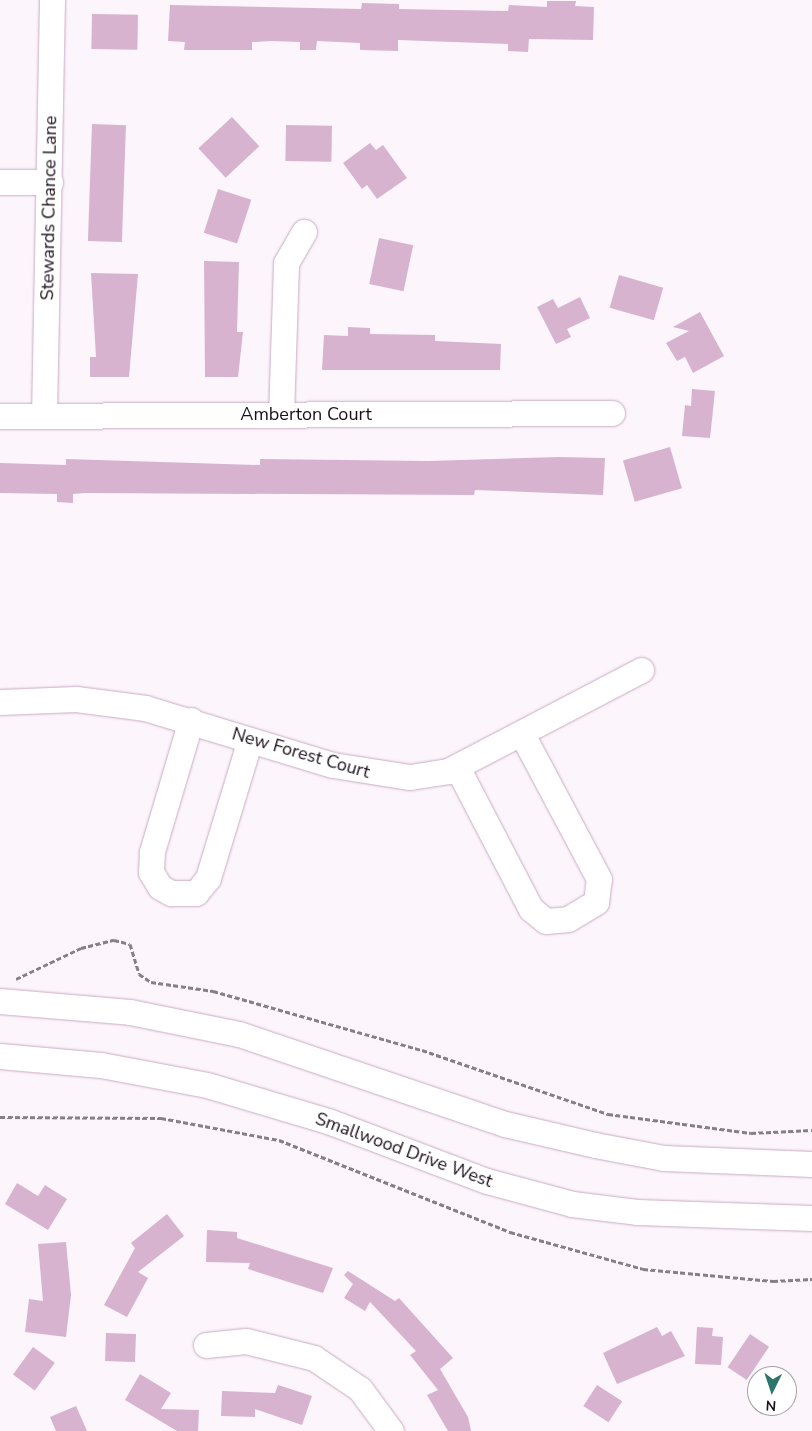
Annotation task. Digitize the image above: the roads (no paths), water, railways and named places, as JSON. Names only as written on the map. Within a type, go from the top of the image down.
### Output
[{"type":"street","name":"Stewards Chance Lane","points":[[44,416],[52,0]]},
{"type":"street","points":[[0,182],[50,182]]},
{"type":"street","points":[[281,414],[286,263],[304,232]]},
{"type":"street","name":"Amberton Court","points":[[0,416],[612,413]]},
{"type":"street","name":"New Forest Court","points":[[0,702],[100,701],[191,720],[250,740],[385,776],[432,776],[457,767],[641,670]]},
{"type":"street","points":[[191,720],[152,852],[151,872],[160,887],[171,893],[196,893],[208,878],[250,740]]},
{"type":"street","points":[[457,767],[531,909],[546,921],[574,916],[596,902],[599,879],[522,734]]},
{"type":"street","points":[[0,1001],[130,1012],[239,1034],[505,1124],[595,1145],[664,1158],[812,1164]]},
{"type":"street","name":"Smallwood Drive West","points":[[0,1056],[101,1064],[208,1085],[328,1121],[487,1181],[572,1204],[638,1212],[812,1218]]},
{"type":"street","points":[[206,1345],[246,1341],[314,1358],[360,1389],[391,1431]]}]
